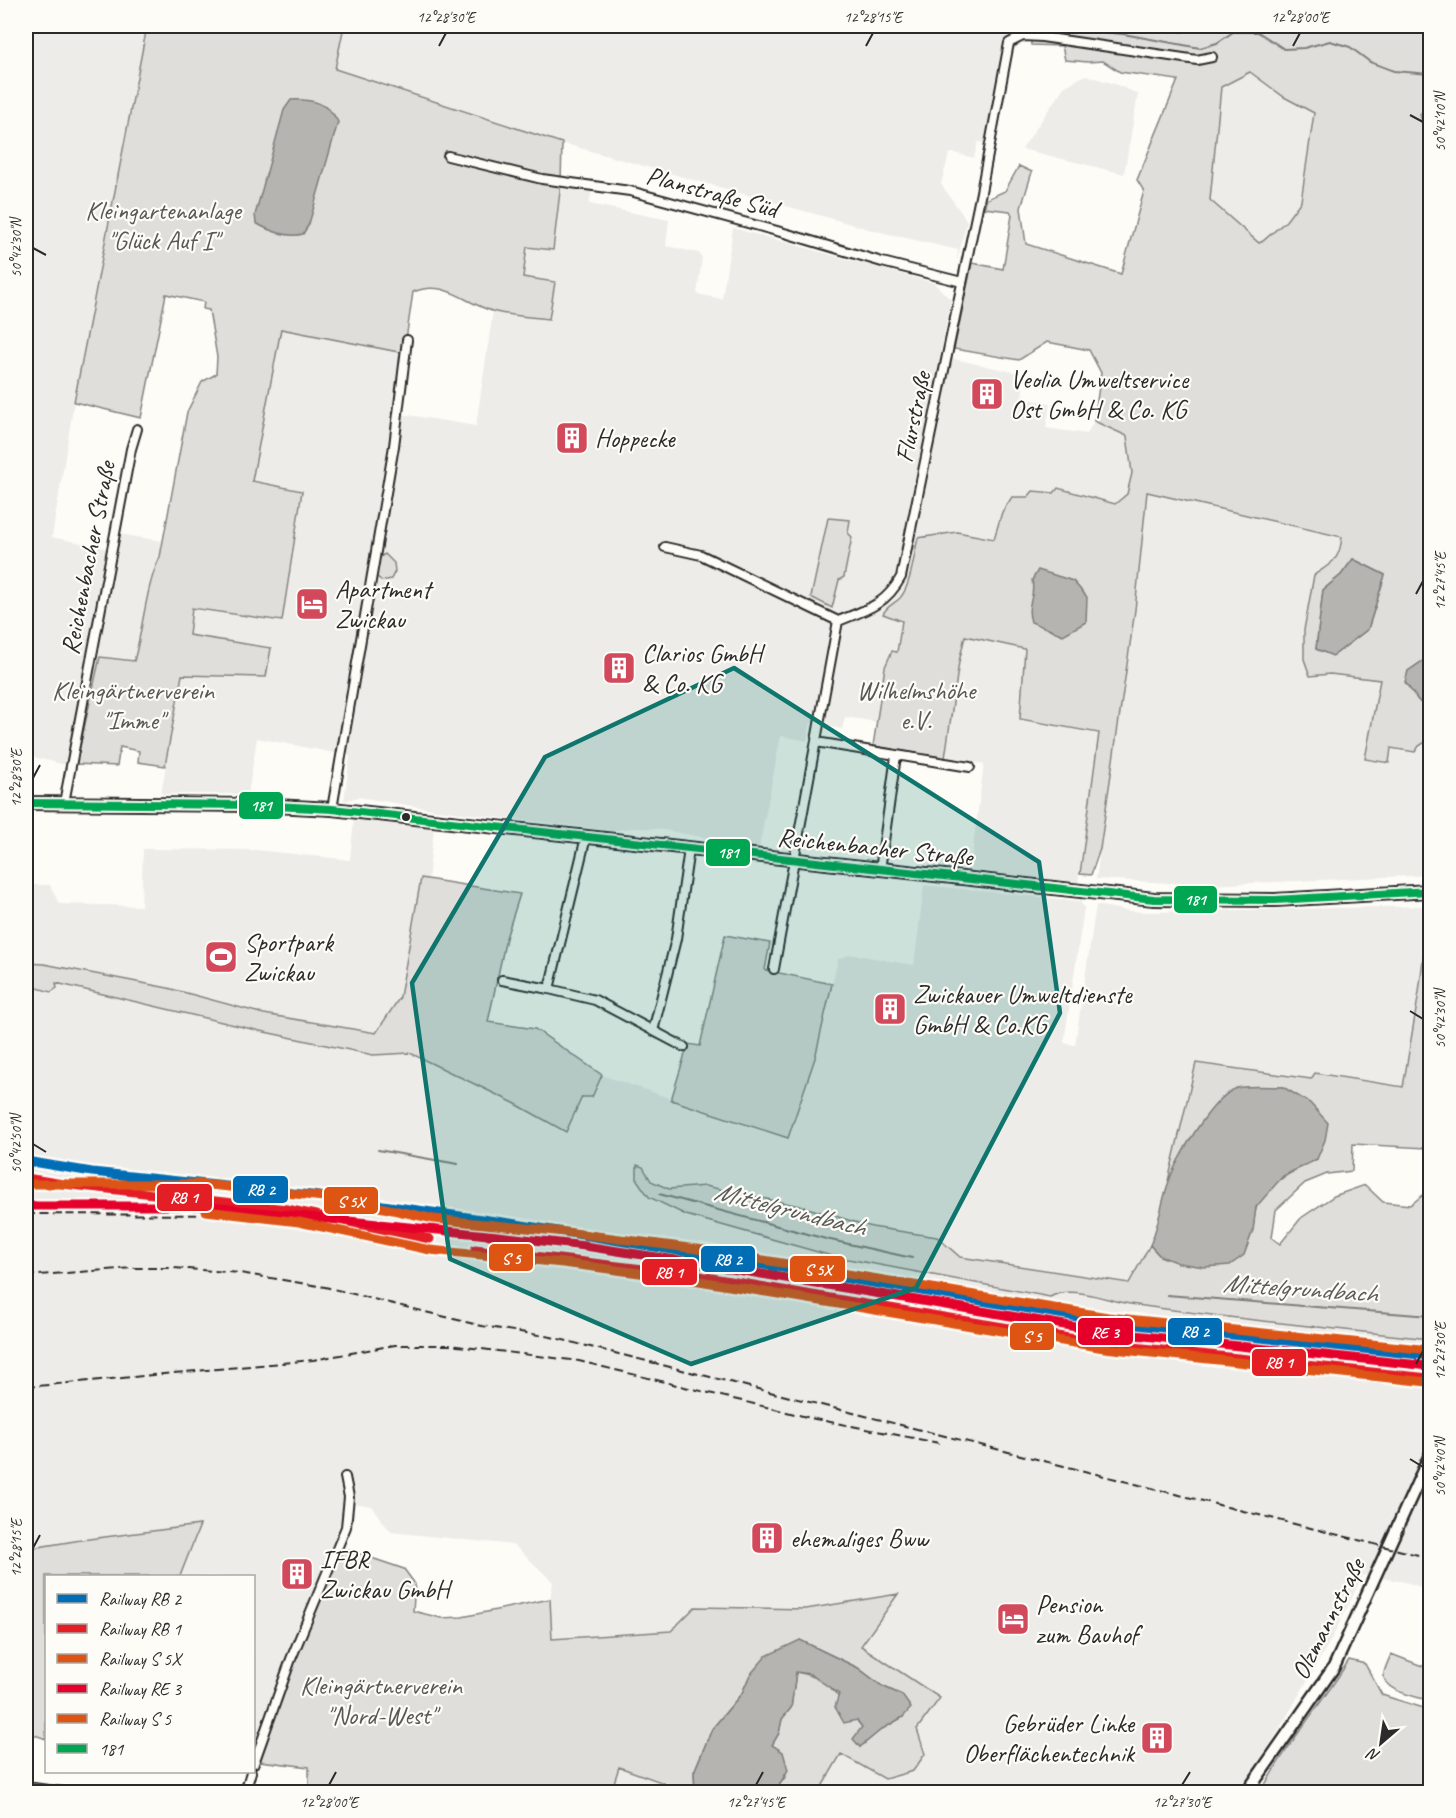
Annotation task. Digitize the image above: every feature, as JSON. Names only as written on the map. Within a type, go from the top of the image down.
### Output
[{"type":"main road","name":"Reichenbacher Straße","points":[[26,803],[256,805],[332,809],[1163,899],[1275,900],[1431,891]]},
{"type":"main road","name":"Olzmannstraße","points":[[1247,1792],[1334,1667],[1431,1455]]},
{"type":"street","name":"Flurstraße","points":[[838,621],[883,602],[894,591],[901,577],[981,192],[1009,44],[1023,36],[1042,37],[1197,60],[1212,57]]},
{"type":"street","name":"Planstraße Süd","points":[[448,156],[542,179],[630,191],[882,262],[962,282]]},
{"type":"street","points":[[332,809],[394,446],[407,340]]},
{"type":"street","name":"Reichenbacher Straße","points":[[64,803],[131,449],[137,429]]},
{"type":"street","points":[[665,547],[701,555],[838,621],[774,969]]},
{"type":"street","points":[[816,742],[970,767]]},
{"type":"street","points":[[880,870],[896,756]]},
{"type":"street","points":[[549,989],[586,837]]},
{"type":"street","points":[[653,1031],[676,939],[689,849]]},
{"type":"street","points":[[502,980],[595,1000],[684,1047]]},
{"type":"street","points":[[255,1760],[291,1659],[346,1527],[350,1497],[345,1477]]},
{"type":"street","points":[[245,1792],[251,1773]]},
{"type":"street","points":[[26,1787],[63,1792]]},
{"type":"highlighted area","points":[[734,668],[1039,862],[1060,1013],[916,1288],[691,1364],[450,1259],[412,983],[545,757]]},
{"type":"shaded area","points":[[26,26],[147,26],[74,402],[52,537],[109,549],[113,533],[162,541],[160,558],[155,568],[134,661],[100,657],[76,764],[65,765],[26,755]]},
{"type":"shaded area","points":[[344,26],[1019,26],[1018,28],[1023,30],[1018,47],[1011,52],[994,145],[978,142],[974,158],[949,154],[941,184],[967,221],[957,261],[958,250],[872,230],[562,143],[335,69]]},
{"type":"shaded area","points":[[1250,72],[1284,97],[1315,113],[1301,201],[1286,221],[1259,243],[1210,200],[1221,87]]},
{"type":"shaded area","points":[[1085,75],[1138,94],[1124,174],[1022,149],[1064,87]]},
{"type":"shaded area","points":[[291,100],[306,100],[325,106],[338,122],[309,224],[303,234],[297,235],[267,229],[256,223],[255,215],[284,110]]},
{"type":"shaded area","points":[[561,183],[592,191],[589,204],[669,220],[666,246],[699,253],[702,258],[697,294],[722,299],[733,228],[934,283],[951,300],[940,356],[1018,373],[1024,379],[1022,398],[1050,403],[1046,428],[1087,434],[1094,421],[1127,436],[1132,473],[1127,494],[1115,504],[1058,488],[1054,493],[1033,491],[1028,497],[1002,512],[994,539],[957,532],[918,538],[908,580],[901,597],[883,614],[902,620],[897,653],[885,668],[877,722],[845,717],[842,729],[811,723],[807,741],[781,736],[759,848],[658,829],[633,828],[611,831],[437,810],[358,797],[344,801],[350,756],[257,738],[248,794],[161,794],[182,675],[266,677],[271,649],[189,635],[192,608],[281,621],[252,482],[281,328],[404,353],[396,413],[476,426],[493,311],[548,319],[555,282],[523,277],[527,247],[552,250]]},
{"type":"shaded area","points":[[1147,491],[1342,537],[1335,561],[1314,575],[1310,676],[1330,674],[1380,680],[1367,745],[1419,746],[1430,739],[1430,797],[1428,796],[1425,819],[1430,821],[1430,875],[1208,885],[1096,879],[1135,610]]},
{"type":"shaded area","points":[[1353,559],[1385,575],[1368,629],[1333,656],[1316,649],[1323,590],[1341,575]]},
{"type":"shaded area","points":[[1038,570],[1073,581],[1087,597],[1086,622],[1063,635],[1031,622],[1029,610],[1033,592],[1032,580]]},
{"type":"shaded area","points":[[965,635],[1025,649],[1099,733],[1078,883],[970,870],[984,764],[945,758]]},
{"type":"shaded area","points":[[1430,656],[1430,712],[1405,682],[1408,671]]},
{"type":"shaded area","points":[[354,820],[434,828],[428,880],[421,878],[400,997],[376,1033],[264,1014],[156,985],[26,978],[26,885],[50,885],[59,904],[141,906],[143,849],[256,850],[350,860]]},
{"type":"shaded area","points":[[924,885],[1080,901],[1084,908],[1064,1043],[1075,1045],[1096,905],[1129,911],[1152,912],[1430,906],[1430,944],[1425,944],[1403,1088],[1315,1073],[1311,1080],[1196,1063],[1158,1226],[1129,1283],[1077,1279],[960,1257],[937,1237],[872,1227],[804,1207],[705,1186],[669,1189],[651,1181],[643,1167],[648,1197],[686,1215],[832,1256],[914,1271],[1081,1293],[1113,1302],[1186,1313],[1430,1339],[1430,1590],[1405,1582],[1363,1575],[1333,1636],[1272,1742],[1238,1792],[824,1792],[820,1790],[841,1754],[885,1779],[940,1698],[861,1646],[897,1594],[806,1609],[695,1607],[671,1631],[552,1640],[550,1599],[553,1582],[514,1545],[391,1532],[371,1506],[348,1502],[272,1699],[255,1751],[255,1575],[180,1575],[200,1525],[26,1549],[26,979],[65,985],[373,1055],[410,1053],[514,1103],[566,1132],[582,1096],[592,1097],[602,1075],[788,1138],[815,1058],[838,959],[851,954],[914,965]]},
{"type":"shaded area","points":[[1283,1087],[1310,1103],[1328,1123],[1325,1140],[1317,1159],[1283,1176],[1256,1207],[1253,1230],[1244,1255],[1230,1265],[1204,1267],[1178,1263],[1160,1256],[1150,1245],[1168,1184],[1178,1160],[1206,1116],[1227,1093],[1237,1088]]},
{"type":"shaded area","points":[[800,1640],[858,1668],[882,1686],[902,1695],[911,1708],[903,1717],[882,1729],[860,1747],[853,1739],[862,1727],[857,1720],[844,1723],[835,1707],[839,1694],[810,1674],[796,1672],[791,1708],[782,1719],[779,1733],[772,1745],[783,1752],[788,1770],[778,1787],[771,1792],[695,1792],[694,1772],[712,1729],[742,1693],[750,1675],[766,1656]]},
{"type":"shaded area","points":[[618,1767],[665,1783],[665,1792],[611,1792]]},
{"type":"green space","points":[[147,26],[344,26],[335,69],[562,143],[561,183],[553,250],[527,247],[523,277],[555,282],[549,319],[492,311],[453,293],[434,288],[413,292],[404,353],[281,329],[252,481],[302,491],[282,621],[192,608],[189,635],[271,648],[266,677],[182,675],[165,766],[138,762],[139,751],[120,747],[117,766],[76,764],[100,657],[134,661],[148,594],[160,557],[187,412],[202,382],[216,374],[217,357],[209,310],[203,309],[204,302],[166,294],[141,418],[74,402]]},
{"type":"green space","name":"Wilhelmshöhe e.V.","points":[[1030,26],[1154,26],[1183,32],[1195,26],[1430,26],[1430,108],[1420,114],[1423,126],[1430,125],[1430,656],[1408,671],[1417,699],[1430,712],[1430,739],[1419,746],[1415,752],[1391,748],[1389,763],[1365,759],[1380,680],[1330,674],[1310,676],[1304,659],[1304,630],[1314,575],[1337,556],[1342,537],[1147,492],[1135,610],[1100,849],[1091,875],[1080,874],[1099,733],[1020,719],[1025,649],[965,636],[945,758],[873,746],[885,667],[892,651],[897,652],[902,621],[883,614],[904,593],[918,538],[957,532],[994,539],[1002,512],[1012,497],[1028,497],[1033,491],[1054,493],[1058,488],[1115,504],[1127,494],[1132,473],[1127,436],[1094,421],[1101,373],[1089,350],[1047,342],[1019,360],[954,349],[972,263],[1003,269],[1012,215],[1010,211],[984,208],[987,199],[1005,191],[1019,166],[1032,172],[1021,208],[1026,244],[1121,274],[1144,191],[1137,180],[1178,80],[1120,72],[1103,61],[1065,60],[1062,46],[1031,45]],"holes":[[[1250,72],[1284,97],[1314,113],[1301,201],[1286,221],[1259,243],[1210,200],[1221,87]],[[1353,559],[1385,575],[1368,629],[1333,656],[1316,649],[1323,590],[1341,575]]]},
{"type":"green space","points":[[828,518],[850,520],[848,533],[852,537],[844,577],[839,580],[832,608],[811,597]]},
{"type":"green space","points":[[385,554],[394,563],[395,571],[391,579],[382,581],[376,576],[380,557]]},
{"type":"green space","points":[[421,878],[520,894],[506,938],[488,1022],[535,1029],[602,1075],[592,1097],[582,1097],[566,1132],[514,1103],[410,1053],[373,1055],[56,983],[57,988],[51,992],[31,986],[26,993],[26,963],[44,964],[168,988],[264,1014],[376,1033],[400,997]]},
{"type":"green space","points":[[725,935],[770,943],[765,970],[832,984],[815,1058],[788,1138],[671,1100],[688,1044],[700,1046]]},
{"type":"green space","points":[[1425,944],[1430,944],[1430,1124],[1428,1125],[1426,1148],[1353,1144],[1352,1171],[1327,1174],[1305,1183],[1276,1210],[1272,1238],[1280,1244],[1301,1218],[1334,1196],[1365,1185],[1383,1202],[1410,1205],[1430,1190],[1430,1339],[1242,1319],[1121,1302],[1079,1293],[1059,1293],[1050,1297],[832,1256],[686,1215],[649,1197],[637,1180],[637,1165],[643,1167],[651,1181],[669,1189],[705,1186],[804,1207],[872,1227],[937,1237],[960,1257],[1129,1283],[1150,1245],[1160,1256],[1253,1230],[1257,1206],[1268,1190],[1275,1183],[1317,1159],[1283,1087],[1237,1088],[1189,1144],[1168,1181],[1196,1063],[1311,1079],[1315,1073],[1403,1087]]},
{"type":"green space","points":[[200,1525],[180,1575],[45,1575],[45,1739],[26,1732],[26,1549]]},
{"type":"green space","name":"Kleingärtnerverein \"Nord-West\"","points":[[339,1547],[404,1569],[415,1584],[413,1611],[441,1618],[462,1617],[550,1599],[552,1639],[671,1631],[695,1607],[806,1609],[898,1594],[861,1646],[940,1698],[917,1729],[925,1754],[913,1771],[885,1779],[841,1754],[820,1790],[824,1792],[771,1792],[786,1776],[772,1745],[779,1733],[782,1719],[791,1708],[796,1672],[818,1679],[842,1700],[862,1727],[860,1747],[882,1729],[903,1717],[902,1695],[882,1686],[858,1668],[800,1640],[750,1675],[742,1693],[712,1729],[694,1772],[695,1792],[665,1792],[664,1783],[619,1767],[611,1792],[309,1792],[309,1767],[260,1761],[314,1605]]},
{"type":"green space","points":[[1391,1654],[1430,1669],[1430,1701],[1401,1692],[1388,1685],[1384,1673]]},
{"type":"green space","points":[[1349,1660],[1365,1664],[1382,1695],[1430,1710],[1430,1792],[1261,1792],[1281,1758]]},
{"type":"waterway","points":[[1029,26],[1123,34],[1200,48],[1217,43],[1233,32],[1258,32],[1284,49],[1304,48],[1330,41],[1350,47],[1370,62],[1394,71],[1430,74]]},
{"type":"waterway","name":"Mittelgrundbach","points":[[378,1150],[458,1164]]},
{"type":"waterway","name":"Mittelgrundbach","points":[[659,1194],[826,1239],[912,1258]]},
{"type":"waterway","name":"Mittelgrundbach","points":[[1167,1295],[1430,1316]]},
{"type":"railway","points":[[26,1214],[241,1215],[476,1239]]},
{"type":"railway","points":[[26,1276],[132,1268],[174,1268],[240,1273],[325,1287],[482,1326],[551,1337],[1430,1558]]},
{"type":"railway","points":[[26,1387],[313,1360],[395,1345],[449,1345],[579,1361],[815,1419],[939,1443]]},
{"type":"transit line","name":"181","points":[[26,803],[256,805],[332,809],[1154,899],[1275,900],[1430,891]]},
{"type":"transit line","points":[[26,1161],[92,1172],[312,1195],[510,1223],[1108,1322],[1430,1356]]},
{"type":"transit line","points":[[26,1178],[287,1209],[430,1239]]},
{"type":"transit line","points":[[26,1184],[201,1184],[343,1199],[434,1219],[566,1232],[697,1249],[1108,1317],[1430,1350]]},
{"type":"transit line","points":[[26,1206],[200,1206],[498,1236],[585,1246],[714,1266],[1106,1332],[1429,1366]]},
{"type":"transit line","points":[[206,1211],[299,1222],[430,1250],[563,1263],[693,1280],[1104,1348],[1428,1382]]},
{"type":"transit line","points":[[475,1249],[694,1275],[1105,1344],[1429,1378]]},
{"type":"place","name":"Veolia Umweltservice Ost GmbH & Co. KG","points":[[987,394]]},
{"type":"place","name":"Hoppecke","points":[[572,438]]},
{"type":"place","name":"Apartment Zwickau","points":[[312,604]]},
{"type":"place","name":"Clarios GmbH & Co. KG","points":[[619,668]]},
{"type":"place","name":"Sportpark Zwickau","points":[[221,957]]},
{"type":"place","name":"Zwickauer Umweltdienste GmbH & Co.KG","points":[[890,1009]]},
{"type":"place","name":"ehemaliges Bww","points":[[767,1538]]},
{"type":"place","name":"IFBR Zwickau GmbH","points":[[297,1574]]},
{"type":"place","name":"Pension zum Bauhof","points":[[1013,1619]]},
{"type":"place","name":"Gebrüder Linke Oberflächentechnik","points":[[1157,1738]]},
{"type":"park label","name":"Kleingartenanlage \"Glück Auf I\"","points":[[163,224]]},
{"type":"park label","name":"Kleingärtnerverein \"Imme\"","points":[[133,705]]}]
